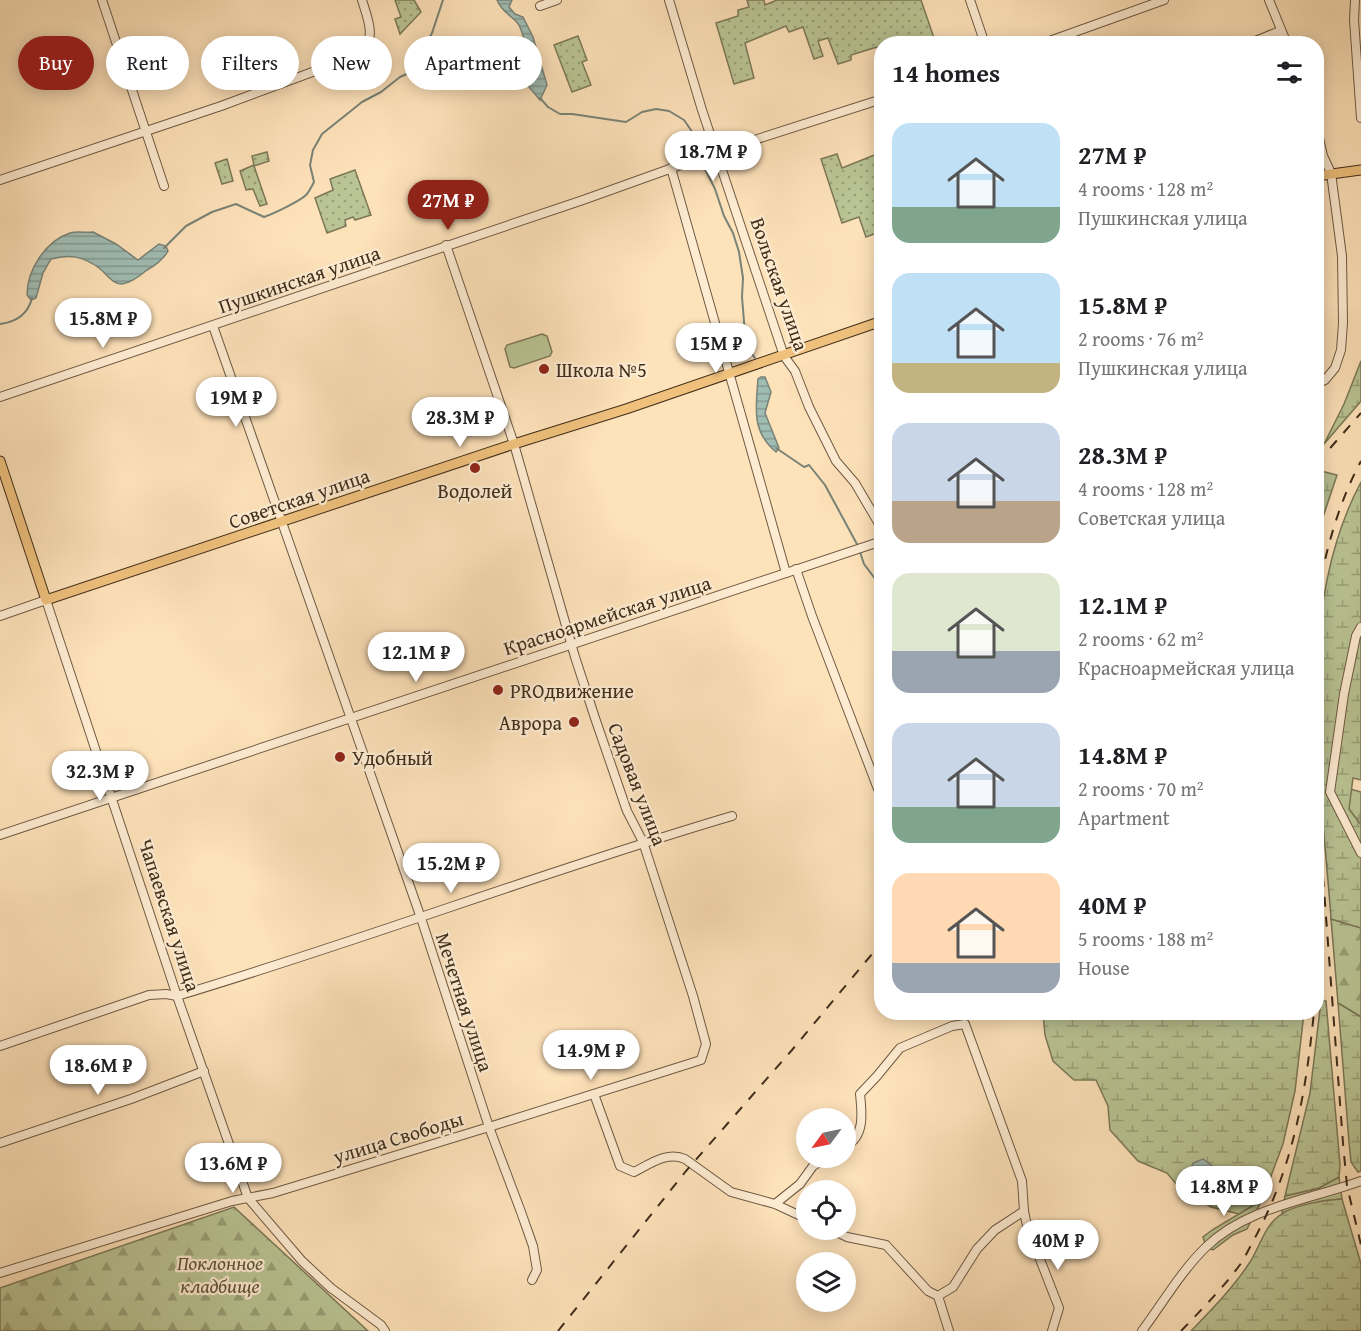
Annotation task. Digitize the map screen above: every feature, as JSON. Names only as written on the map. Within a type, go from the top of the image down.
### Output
[{"type":"main road","points":[[1324,174],[1361,170]]},
{"type":"main road","name":"Советская улица","points":[[46,600],[626,409],[874,324]]},
{"type":"main road","name":"Чапаевская улица","points":[[0,461],[46,600]]},
{"type":"street","points":[[102,0],[164,186]]},
{"type":"street","points":[[0,180],[346,61],[367,47],[370,38],[370,27],[362,0]]},
{"type":"street","points":[[540,6],[557,0]]},
{"type":"street","name":"Вольская улица","points":[[669,0],[699,99],[784,356],[795,371],[809,407],[837,460],[855,483],[874,515]]},
{"type":"street","points":[[970,0],[981,36]]},
{"type":"street","points":[[1063,36],[1164,0]]},
{"type":"street","points":[[1269,0],[1283,36]]},
{"type":"street","points":[[1355,0],[1354,20],[1361,118]]},
{"type":"street","points":[[1268,36],[1280,31]]},
{"type":"street","name":"Пушкинская улица","points":[[0,397],[717,152],[874,102]]},
{"type":"street","points":[[1324,158],[1331,173],[1343,289],[1341,350],[1335,368],[1324,380]]},
{"type":"street","points":[[671,168],[786,573]]},
{"type":"street","name":"Садовая улица","points":[[446,245],[514,444],[595,718],[627,811],[643,842],[706,1044],[701,1060]]},
{"type":"street","name":"Мечетная улица","points":[[213,326],[352,718],[421,918],[489,1127],[533,1246],[537,1270],[532,1281]]},
{"type":"street","name":"Красноармейская улица","points":[[0,835],[874,544]]},
{"type":"street","points":[[796,569],[874,778]]},
{"type":"street","name":"Советская улица","points":[[0,616],[46,600]]},
{"type":"street","name":"Чапаевская улица","points":[[46,600],[177,996],[248,1198],[302,1261],[331,1288],[381,1325],[385,1331]]},
{"type":"street","points":[[1361,627],[1356,636],[1344,694],[1330,792],[1361,853]]},
{"type":"street","points":[[0,1046],[149,995],[166,993],[177,996],[274,967],[643,842],[732,816]]},
{"type":"street","points":[[856,1138],[860,1132],[860,1094],[900,1048],[952,1026],[965,1024],[1022,1181],[1027,1226],[1059,1308],[1052,1331]]},
{"type":"street","name":"улица Свободы","points":[[0,1273],[232,1200],[273,1192],[489,1127],[701,1060]]},
{"type":"street","points":[[0,1143],[131,1099],[204,1071]]},
{"type":"street","points":[[594,1094],[620,1166],[634,1172],[664,1157],[676,1155],[731,1192],[775,1204],[796,1214]]},
{"type":"street","points":[[775,1204],[800,1185],[812,1168]]},
{"type":"street","points":[[1142,1331],[1206,1247],[1233,1227],[1269,1210],[1361,1181]]},
{"type":"street","points":[[938,1296],[953,1287],[977,1249],[995,1230],[1024,1211]]},
{"type":"street","points":[[856,1239],[886,1245],[928,1291],[938,1296],[949,1331]]},
{"type":"green space","points":[[395,0],[414,0],[421,12],[400,34],[395,19],[401,17]]},
{"type":"green space","points":[[747,0],[764,0],[765,5],[777,0],[921,0],[933,36],[874,36],[874,48],[851,55],[851,60],[838,64],[828,38],[818,41],[823,56],[814,59],[803,27],[789,32],[786,26],[745,43],[754,78],[734,84],[716,23],[738,16],[738,10],[749,7]]},
{"type":"green space","points":[[578,36],[587,60],[582,62],[591,85],[572,92],[554,45]]},
{"type":"green space","points":[[267,152],[269,161],[254,166],[267,204],[260,206],[253,189],[246,190],[240,171],[254,165],[252,156]]},
{"type":"green space","points":[[837,154],[842,168],[874,155],[874,234],[866,237],[859,217],[842,223],[821,159]]},
{"type":"green space","points":[[227,159],[233,181],[222,184],[215,163]]},
{"type":"green space","points":[[355,170],[371,215],[355,220],[353,217],[345,220],[346,226],[327,233],[315,198],[333,190],[330,179]]},
{"type":"green space","points":[[542,334],[547,336],[552,352],[550,356],[514,368],[510,367],[505,349],[507,345]]},
{"type":"green space","points":[[1361,361],[1361,401],[1324,444],[1344,404]]},
{"type":"green space","points":[[1324,472],[1337,475],[1324,514]]},
{"type":"green space","points":[[1361,482],[1361,780],[1353,778],[1349,809],[1361,825],[1361,928],[1331,919],[1324,834],[1324,601],[1339,532]]},
{"type":"green space","points":[[1350,789],[1361,792],[1361,825],[1349,809]]},
{"type":"green space","points":[[1331,919],[1361,928],[1361,1017],[1338,1003]]},
{"type":"green space","points":[[1324,1001],[1326,1001],[1340,1165],[1339,1177],[1319,1188],[1285,1196],[1310,1093],[1319,1020],[1324,1020]]},
{"type":"green space","points":[[1338,1003],[1361,1017],[1361,1171],[1358,1172],[1351,1162]]},
{"type":"green space","points":[[1044,1020],[1303,1020],[1295,1091],[1283,1144],[1262,1200],[1239,1214],[1211,1207],[1177,1185],[1167,1173],[1138,1161],[1110,1130],[1108,1106],[1096,1080],[1074,1080],[1053,1061],[1045,1035]]},
{"type":"green space","points":[[1339,1177],[1342,1199],[1323,1201],[1282,1213],[1285,1196],[1319,1188]]},
{"type":"green space","points":[[1342,1199],[1361,1264],[1361,1331],[1191,1331],[1242,1274],[1274,1220],[1286,1211],[1301,1206]]},
{"type":"green space","points":[[1262,1200],[1247,1229],[1233,1235],[1213,1250],[1206,1247],[1203,1237]]},
{"type":"green space","name":"Поклонное кладбище","points":[[234,1207],[368,1331],[0,1331],[0,1288]]},
{"type":"water","points":[[497,0],[512,0],[509,7],[515,14],[523,17],[532,36],[523,36],[519,25]]},
{"type":"water","points":[[542,68],[547,85],[540,100],[532,90],[542,90]]},
{"type":"water","points":[[93,232],[116,244],[138,260],[159,244],[166,246],[168,251],[156,264],[122,284],[115,282],[99,268],[82,259],[70,256],[51,259],[43,273],[36,298],[31,300],[27,295],[30,276],[45,250],[70,233]]},
{"type":"water","points":[[765,377],[771,392],[765,413],[779,448],[776,452],[762,436],[757,418],[758,379]]},
{"type":"water","points":[[1203,1159],[1215,1168],[1211,1179],[1198,1185],[1189,1173],[1193,1163]]},
{"type":"waterway","points":[[164,248],[186,226],[212,212],[236,204],[264,217],[306,195],[314,182],[310,165],[313,150],[322,134],[362,102],[411,72],[432,33],[443,0]]},
{"type":"waterway","points":[[540,98],[548,107],[560,114],[626,122],[642,112],[656,109],[669,111],[684,120],[693,133],[704,167],[739,252],[743,278],[742,297],[746,346],[755,358]]},
{"type":"waterway","points":[[0,324],[11,321],[24,313],[32,298]]},
{"type":"waterway","points":[[776,448],[804,467],[809,465],[825,485],[858,546]]},
{"type":"waterway","points":[[860,552],[864,564],[874,577]]},
{"type":"railway","points":[[1324,455],[1361,413]]},
{"type":"railway","points":[[1324,562],[1346,494],[1361,461]]},
{"type":"railway","points":[[1324,890],[1347,1186],[1361,1245]]},
{"type":"railway","points":[[558,1331],[686,1171],[874,952]]},
{"type":"railway","points":[[1181,1331],[1242,1262],[1270,1207],[1296,1126],[1307,1070],[1313,1020]]},
{"type":"place","name":"Школа №5","points":[[544,369]]},
{"type":"place","name":"Водолей","points":[[475,468]]},
{"type":"place","name":"PROдвижение","points":[[498,690]]},
{"type":"place","name":"Аврора","points":[[574,722]]},
{"type":"place","name":"Удобный","points":[[340,757]]}]
